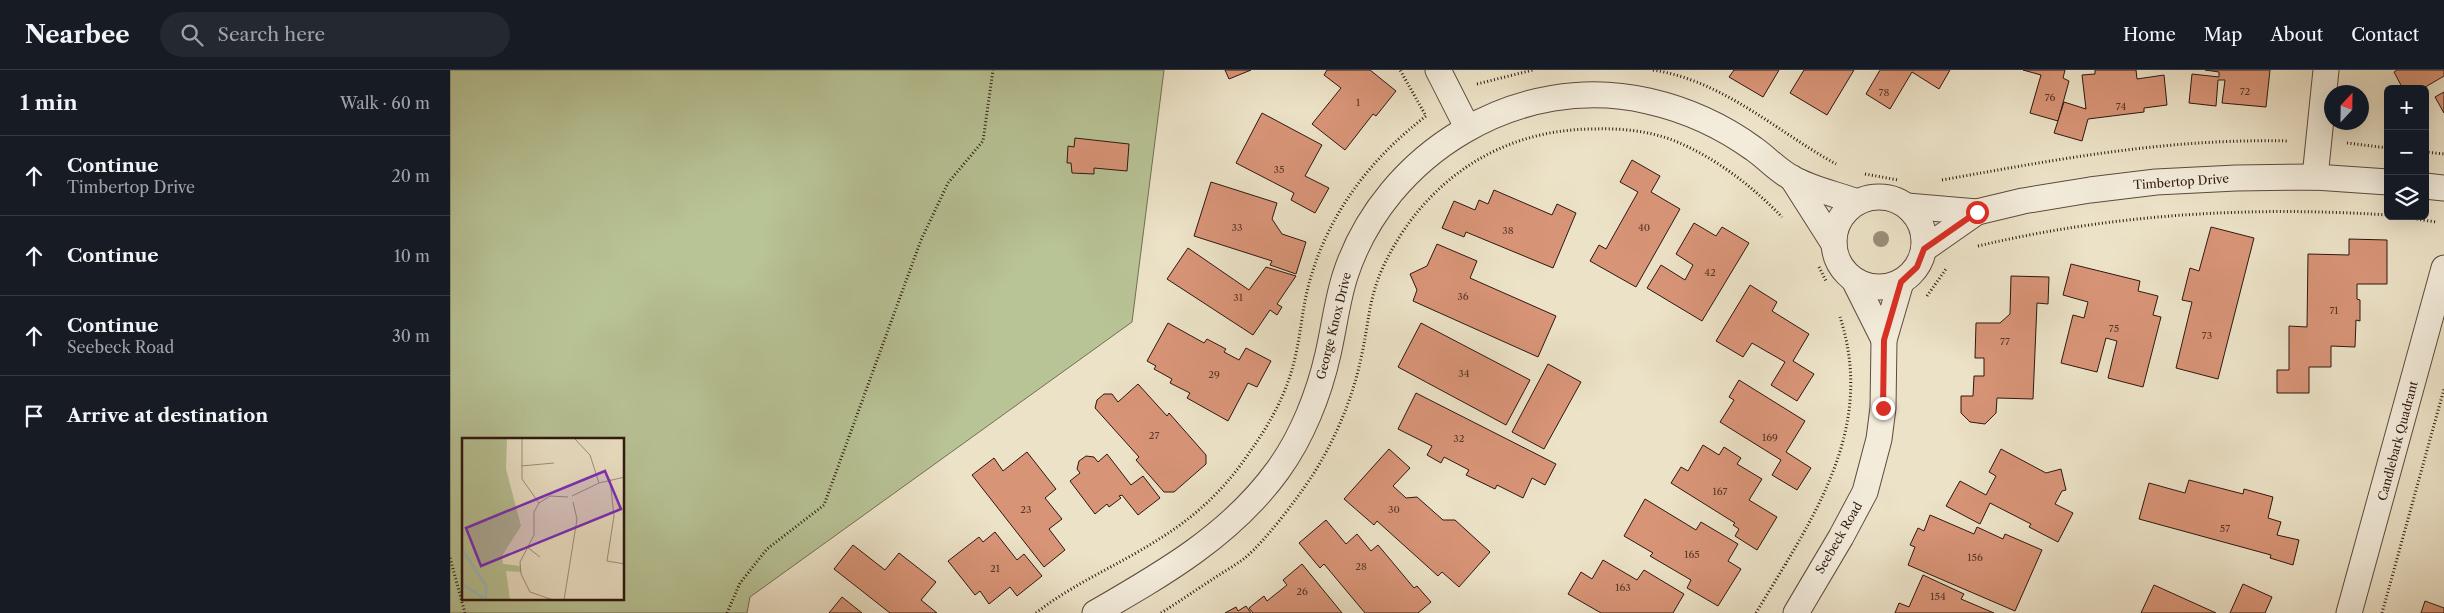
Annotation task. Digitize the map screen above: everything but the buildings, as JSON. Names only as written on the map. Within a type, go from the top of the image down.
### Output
[{"type":"street","points":[[1438,70],[1467,127]]},
{"type":"street","points":[[2315,177],[2326,70]]},
{"type":"street","name":"George Knox Drive","points":[[1106,610],[1226,528],[1244,511],[1278,470],[1294,445],[1319,387],[1346,274],[1357,246],[1386,197],[1418,164],[1467,127],[1523,105],[1556,98],[1616,96],[1645,100],[1701,117],[1729,131],[1792,178],[1857,202]]},
{"type":"street","name":"Timbertop Drive","points":[[1907,206],[1977,212],[2023,201],[2156,182],[2315,177],[2384,182]]},
{"type":"street","name":"George Knox Drive","points":[[1792,178],[1834,244]]},
{"type":"street","points":[[2429,186],[2444,188]]},
{"type":"street","points":[[1883,196],[1895,199],[1907,206],[1917,216],[1922,229],[1924,249],[1917,267],[1901,282],[1883,288],[1868,286],[1854,280],[1844,271],[1836,259],[1835,231],[1840,219],[1857,202],[1883,196]]},
{"type":"street","name":"Timbertop Drive","points":[[1924,249],[1977,212]]},
{"type":"street","name":"Candlebark Quadrant","points":[[2350,613],[2444,268]]},
{"type":"street","name":"Seebeck Road","points":[[1854,280],[1884,340]]},
{"type":"street","name":"Seebeck Road","points":[[1796,613],[1842,537],[1865,492],[1881,424],[1885,382],[1884,340],[1901,282]]},
{"type":"path","points":[[727,613],[740,583],[767,549],[824,504],[921,240],[948,183],[983,141],[993,70]]},
{"type":"path","points":[[1036,613],[1072,588],[1160,539],[1184,522],[1210,500],[1248,455],[1283,395],[1294,363],[1310,280],[1330,227],[1352,191],[1382,155],[1426,116],[1400,70]]},
{"type":"path","points":[[1478,85],[1533,70]]},
{"type":"path","points":[[1653,70],[1695,81],[1723,94],[1841,167]]},
{"type":"path","points":[[1161,613],[1245,558],[1312,476],[1331,441],[1345,407],[1361,359],[1367,314],[1390,254],[1409,221],[1450,178],[1471,163],[1509,144],[1532,137],[1574,129],[1624,130],[1650,134],[1674,141],[1727,170],[1768,202],[1785,220]]},
{"type":"path","points":[[1938,181],[2106,151],[2149,146],[2214,141],[2289,141]]},
{"type":"path","points":[[2347,144],[2384,148]]},
{"type":"path","points":[[2429,152],[2444,154]]},
{"type":"path","points":[[1862,174],[1906,180]]},
{"type":"path","points":[[1973,248],[2037,232],[2153,216],[2290,211],[2384,215]]},
{"type":"path","points":[[2423,220],[2436,222]]},
{"type":"path","points":[[1817,263],[1827,283]]},
{"type":"path","points":[[1926,298],[1948,266]]},
{"type":"path","points":[[1756,613],[1824,497],[1848,428],[1850,370],[1846,340],[1839,314]]},
{"type":"path","points":[[2382,613],[2444,389]]},
{"type":"path","points":[[450,558],[465,613]]},
{"type":"green space","points":[[450,70],[1164,70],[1132,322],[750,597],[747,613],[450,613]]},
{"type":"route","points":[[1883,408],[1885,382],[1884,340],[1901,282],[1917,267],[1924,249],[1977,212]]}]
